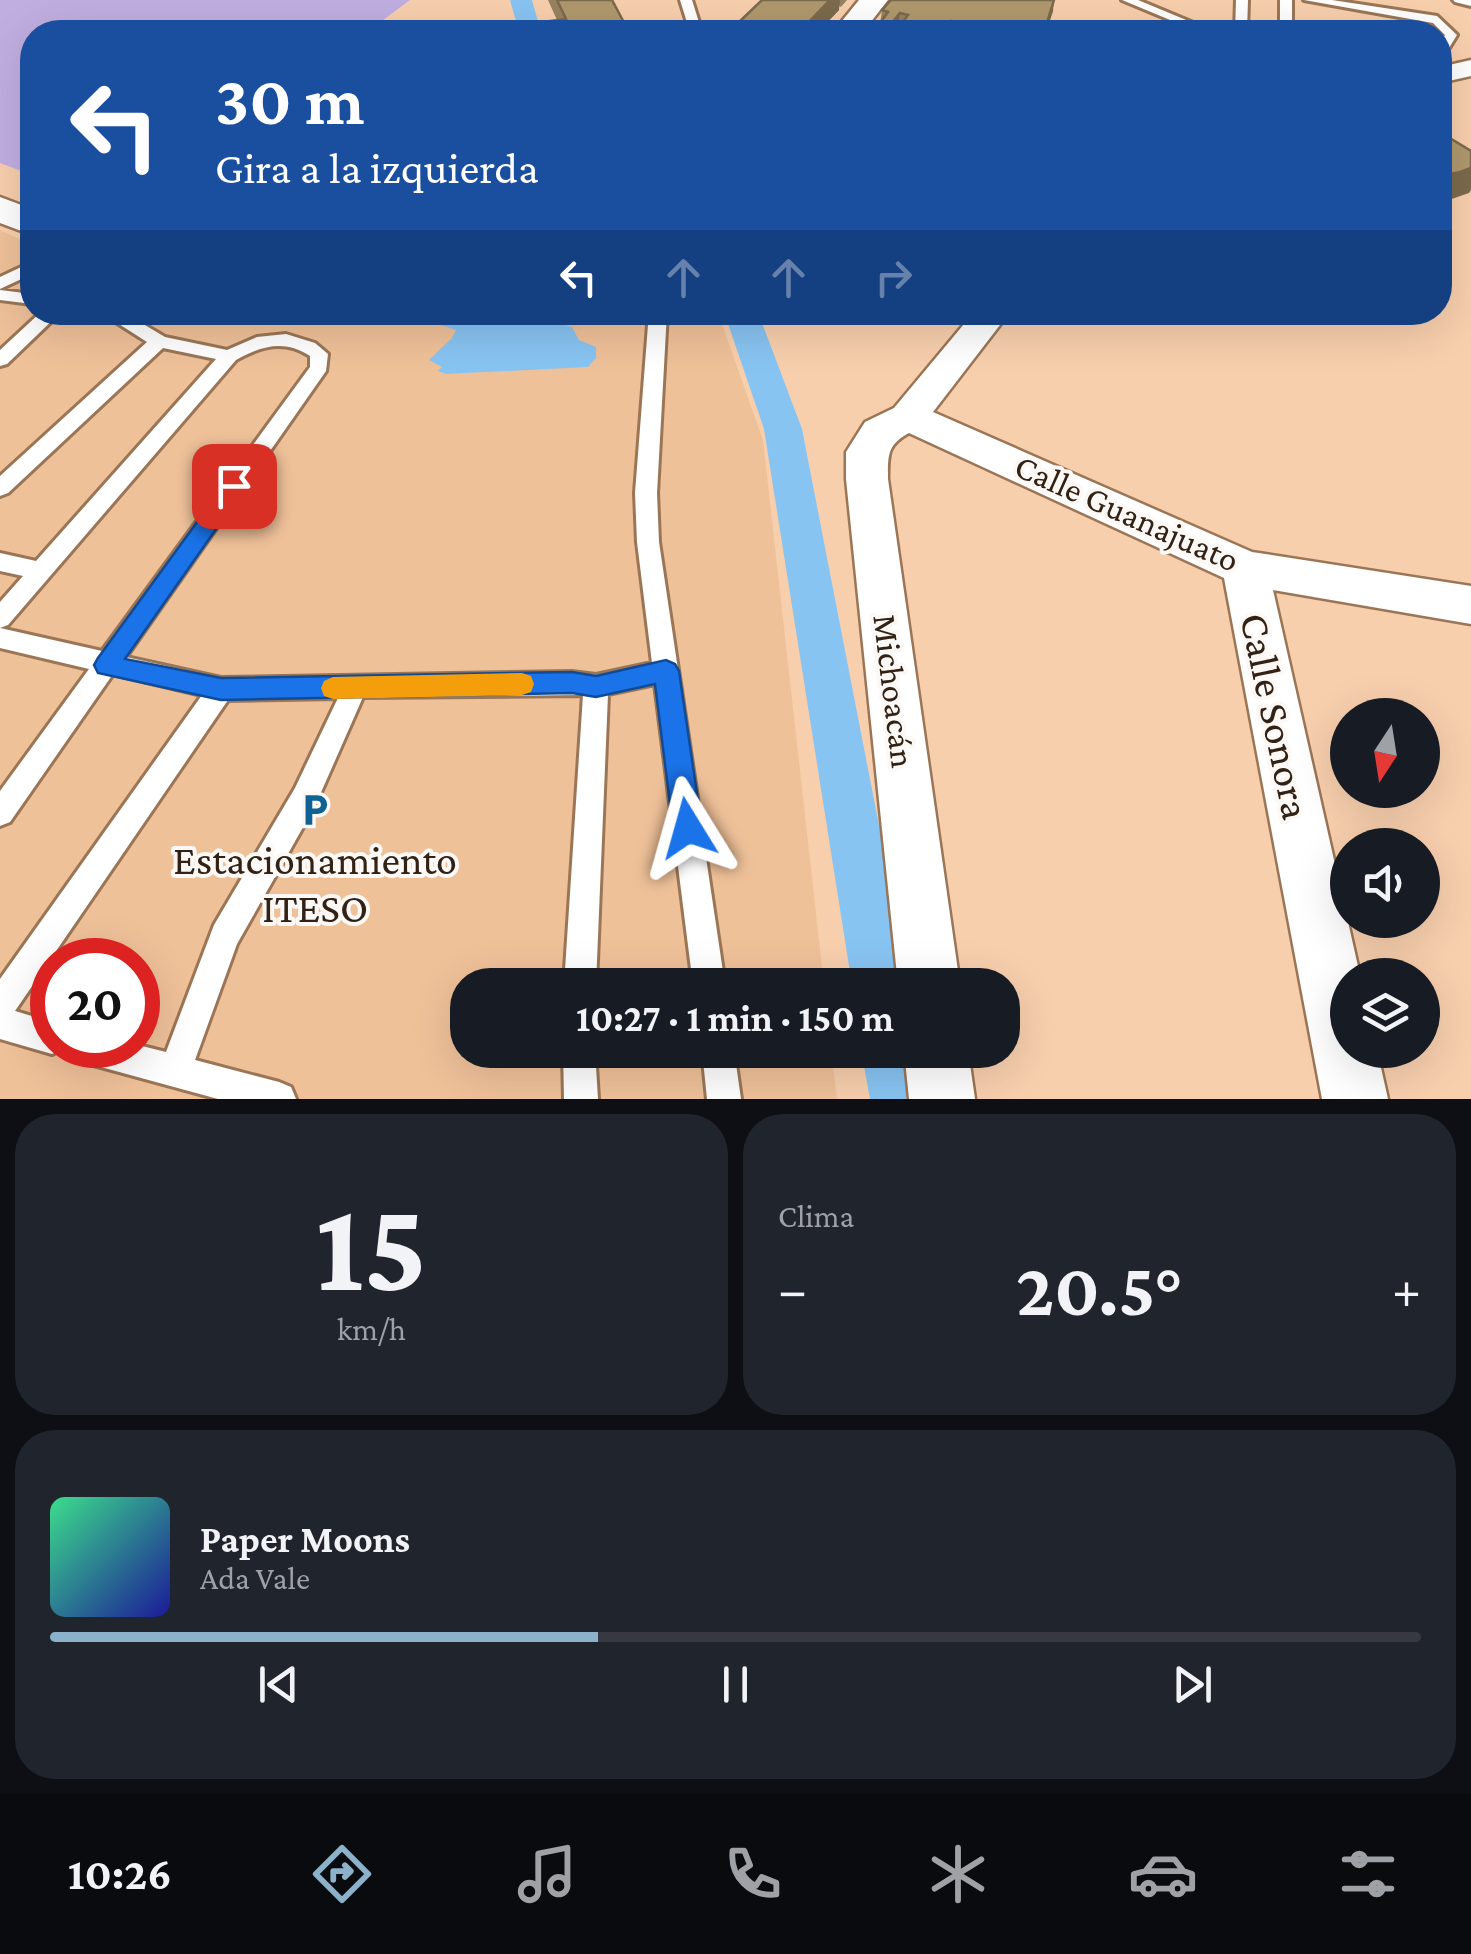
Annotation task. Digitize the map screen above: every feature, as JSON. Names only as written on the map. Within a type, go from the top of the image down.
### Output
[{"type":"street","points":[[858,20],[874,0]]},
{"type":"street","name":"Michoacán","points":[[927,968],[867,479],[868,452],[879,432],[908,417],[982,325]]},
{"type":"street","name":"Calle Guanajuato","points":[[908,417],[1245,568],[1471,604]]},
{"type":"street","name":"Calle Sonora","points":[[1245,568],[1355,1099]]},
{"type":"street","points":[[938,1068],[942,1099]]},
{"type":"lane","points":[[1128,0],[1179,20]]},
{"type":"lane","points":[[1310,0],[1437,20]]},
{"type":"lane","points":[[1459,0],[1471,2]]},
{"type":"lane","points":[[0,360],[38,325]]},
{"type":"lane","points":[[131,325],[159,341],[229,356]]},
{"type":"lane","points":[[657,325],[646,493],[655,613],[707,968]]},
{"type":"lane","points":[[0,618],[229,356],[254,341],[281,338],[304,342],[319,354],[319,367],[0,813]]},
{"type":"lane","points":[[0,488],[159,341]]},
{"type":"lane","points":[[0,562],[42,571]]},
{"type":"lane","points":[[0,638],[221,689],[572,683],[596,686],[666,671]]},
{"type":"lane","points":[[581,968],[596,686]]},
{"type":"lane","points":[[175,1071],[226,936],[305,797],[354,688]]},
{"type":"lane","points":[[0,1006],[221,689]]},
{"type":"lane","points":[[0,1024],[30,1032]]},
{"type":"lane","points":[[160,1067],[278,1099]]},
{"type":"lane","points":[[580,1068],[581,1099]]},
{"type":"lane","points":[[720,1068],[724,1099]]},
{"type":"shaded area","points":[[0,0],[410,0],[383,20],[20,20],[20,170],[0,163]]},
{"type":"shaded area","points":[[0,230],[20,239],[20,325],[722,325],[763,440],[822,968],[450,968],[450,1068],[833,1068],[837,1099],[0,1099]]},
{"type":"water","points":[[441,325],[565,325],[572,327],[579,340],[596,347],[596,358],[588,367],[446,374],[429,360],[456,330]]},
{"type":"building","points":[[557,0],[612,0],[623,20],[558,20],[566,19]]},
{"type":"building","points":[[762,0],[830,0],[811,20],[741,20]]},
{"type":"building","points":[[891,0],[1054,0],[1048,20],[904,20],[908,15],[900,13],[894,20],[882,20],[888,12],[882,10]]},
{"type":"building","points":[[1452,139],[1471,151],[1471,168],[1452,174]]},
{"type":"waterway","points":[[521,0],[527,20]]},
{"type":"waterway","points":[[746,325],[783,429],[878,968]]},
{"type":"waterway","points":[[895,1068],[901,1099]]},
{"type":"slow traffic","points":[[333,688],[522,684]]},
{"type":"place","name":"Estacionamiento ITESO","points":[[315,810]]},
{"type":"route","points":[[234,486],[107,665],[221,689],[572,683],[596,686],[666,671],[688,828]]}]
